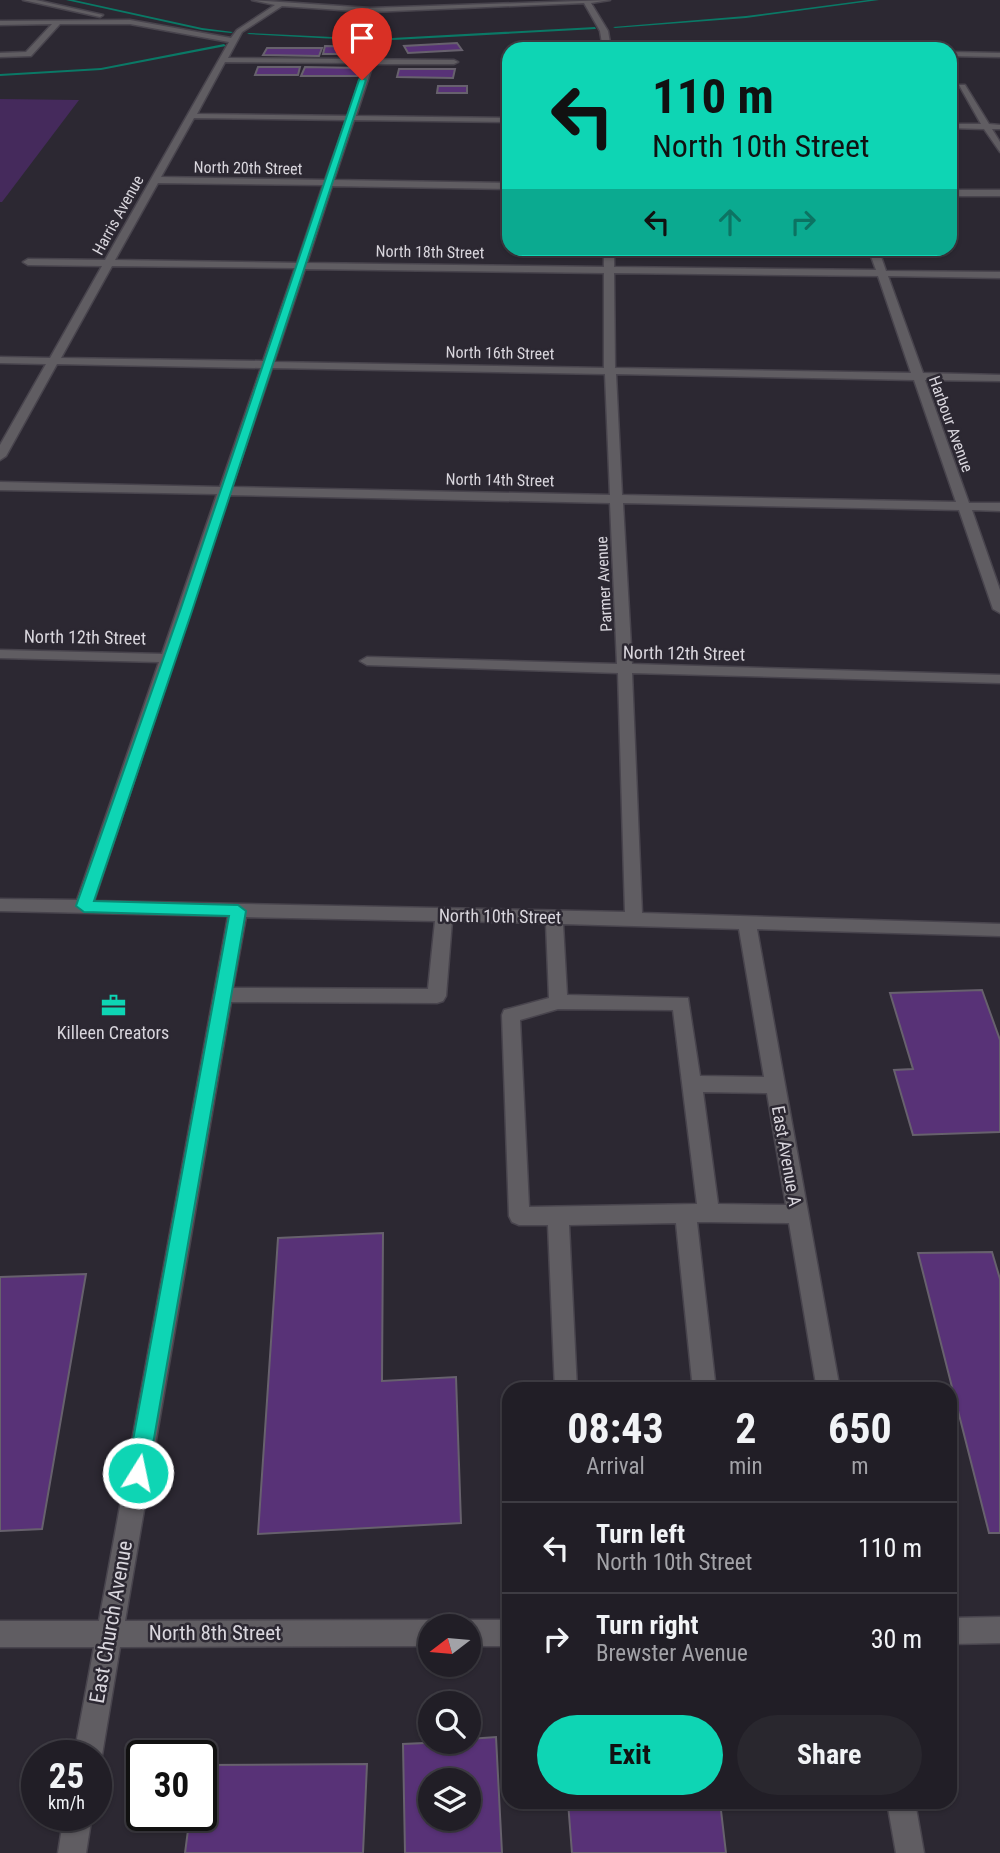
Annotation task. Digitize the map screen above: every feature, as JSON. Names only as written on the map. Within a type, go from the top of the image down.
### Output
[{"type":"street","points":[[26,0],[235,41]]},
{"type":"street","points":[[255,0],[370,10],[607,0]]},
{"type":"street","points":[[586,2],[604,31],[606,42]]},
{"type":"street","name":"Harris Avenue","points":[[0,456],[239,31],[280,4]]},
{"type":"street","points":[[0,55],[28,54],[58,22]]},
{"type":"street","points":[[0,23],[130,22]]},
{"type":"street","points":[[36,33],[47,33]]},
{"type":"street","points":[[25,44],[38,44]]},
{"type":"street","points":[[957,54],[1000,55]]},
{"type":"street","points":[[224,60],[454,62]]},
{"type":"street","points":[[84,906],[170,659],[370,61]]},
{"type":"street","points":[[962,87],[1000,149]]},
{"type":"street","points":[[192,116],[502,120]]},
{"type":"street","points":[[957,126],[1000,127]]},
{"type":"street","name":"North 20th Street","points":[[155,180],[502,186]]},
{"type":"street","points":[[957,193],[1000,193]]},
{"type":"street","name":"Parmer Avenue","points":[[609,256],[610,371],[634,919]]},
{"type":"street","name":"Harbour Avenue","points":[[876,256],[1000,609]]},
{"type":"street","name":"North 18th Street","points":[[28,262],[1000,275]]},
{"type":"street","name":"North 16th Street","points":[[0,360],[1000,378]]},
{"type":"street","name":"North 14th Street","points":[[0,486],[1000,507]]},
{"type":"street","name":"North 12th Street","points":[[0,654],[170,659]]},
{"type":"street","name":"North 12th Street","points":[[367,661],[625,671],[1000,679]]},
{"type":"street","name":"North 10th Street","points":[[0,905],[1000,930]]},
{"type":"street","name":"East Church Avenue","points":[[91,1740],[238,911]]},
{"type":"street","points":[[223,995],[438,996],[444,915]]},
{"type":"street","points":[[554,917],[558,1002]]},
{"type":"street","name":"East Avenue A","points":[[747,923],[828,1382]]},
{"type":"street","points":[[709,1213],[681,1003],[558,1002],[511,1015],[519,1216],[798,1214]]},
{"type":"street","points":[[691,1084],[774,1085]]},
{"type":"street","points":[[686,1213],[704,1382]]},
{"type":"street","points":[[558,1216],[566,1382]]},
{"type":"street","points":[[957,1631],[1000,1630]]},
{"type":"street","name":"North 8th Street","points":[[0,1634],[418,1633]]},
{"type":"street","points":[[481,1633],[502,1633]]},
{"type":"street","points":[[902,1809],[910,1853]]},
{"type":"street","points":[[72,1853],[75,1831]]},
{"type":"shaded area","points":[[0,99],[79,100],[2,202],[0,202]]},
{"type":"building","points":[[457,43],[462,50],[408,53],[404,46]]},
{"type":"building","points":[[325,46],[378,47],[376,54],[323,54]]},
{"type":"building","points":[[267,48],[322,48],[319,56],[263,55]]},
{"type":"building","points":[[258,67],[300,67],[298,75],[255,75]]},
{"type":"building","points":[[305,67],[360,68],[357,76],[301,76]]},
{"type":"building","points":[[399,69],[455,69],[453,78],[397,77]]},
{"type":"building","points":[[438,86],[467,86],[467,93],[437,93]]},
{"type":"building","points":[[982,990],[1000,1040],[1000,1132],[913,1135],[894,1070],[913,1069],[890,993]]},
{"type":"building","points":[[383,1233],[382,1381],[456,1377],[461,1523],[258,1534],[278,1238]]},
{"type":"building","points":[[992,1252],[1000,1279],[1000,1533],[989,1533],[957,1407],[957,1382],[951,1382],[918,1253]]},
{"type":"building","points":[[86,1274],[42,1529],[0,1531],[0,1277]]},
{"type":"building","points":[[496,1737],[502,1853],[405,1853],[403,1744],[418,1743],[418,1754],[481,1754],[481,1738]]},
{"type":"building","points":[[367,1764],[363,1853],[185,1853],[188,1831],[217,1831],[217,1765]]},
{"type":"building","points":[[569,1809],[721,1809],[726,1853],[572,1853]]},
{"type":"waterway","points":[[68,0],[202,29],[231,32]]},
{"type":"waterway","points":[[615,27],[746,17],[877,0]]},
{"type":"waterway","points":[[249,34],[374,40],[595,28]]},
{"type":"waterway","points":[[0,75],[101,69],[224,45]]},
{"type":"place","name":"Killeen Creators","points":[[113,1005]]},
{"type":"route","points":[[138,1473],[238,911],[84,906],[186,611],[362,80]]}]
